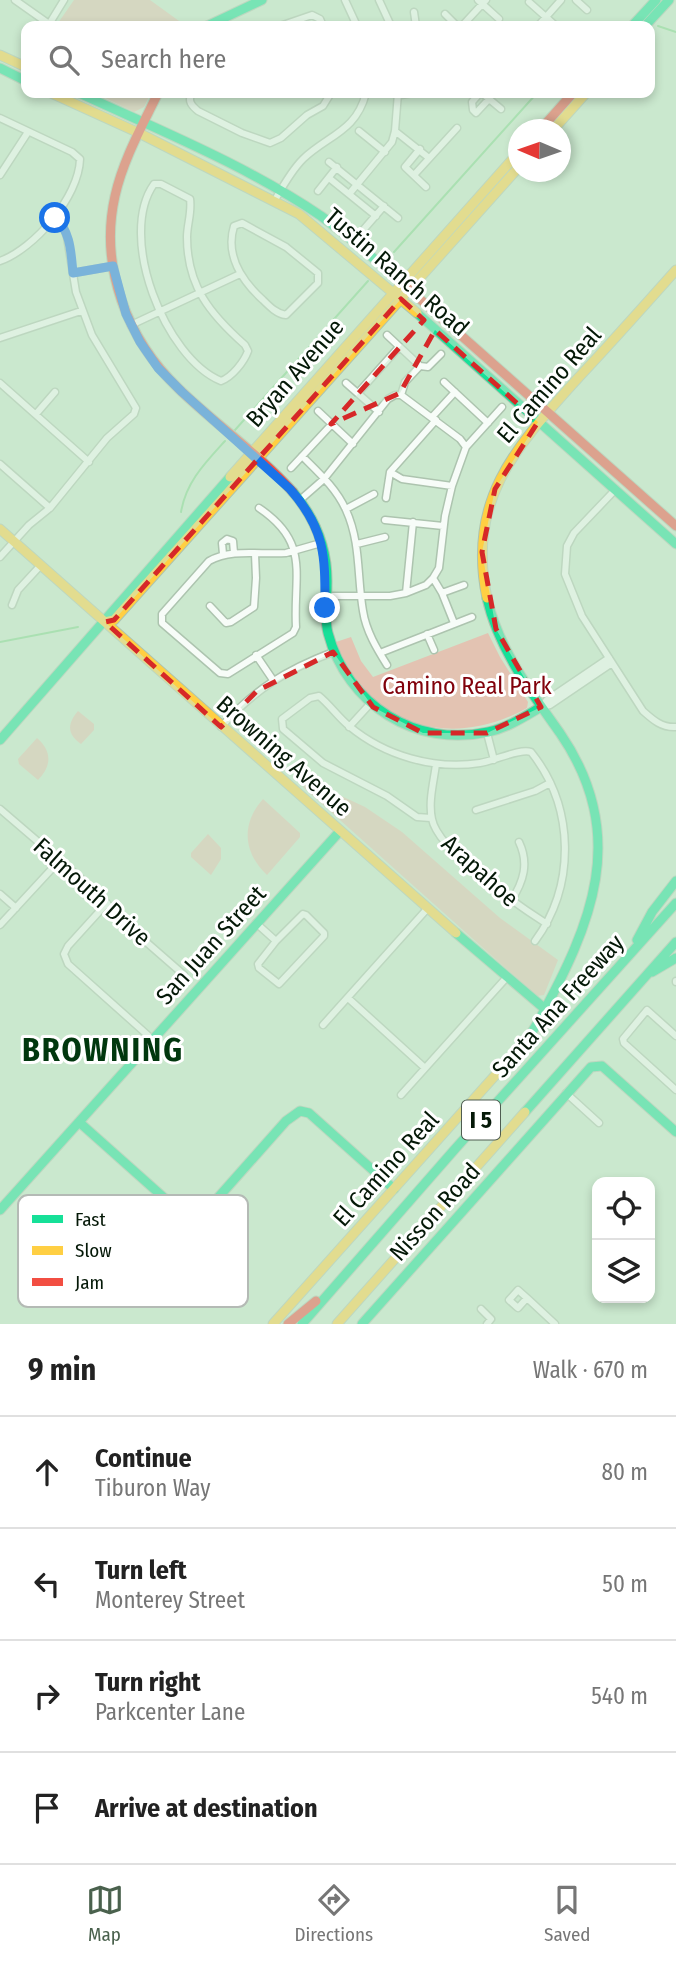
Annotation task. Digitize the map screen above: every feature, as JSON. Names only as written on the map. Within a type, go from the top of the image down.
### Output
[{"type":"main road","points":[[218,21],[262,0]]},
{"type":"main road","points":[[637,21],[656,0]]},
{"type":"main road","points":[[649,21],[668,0]]},
{"type":"main road","points":[[0,55],[21,65]]},
{"type":"main road","points":[[0,68],[21,78]]},
{"type":"main road","name":"Tustin Ranch Road","points":[[64,98],[141,128],[281,190],[331,222],[676,525]]},
{"type":"main road","name":"Tustin Ranch Road","points":[[88,98],[275,200],[320,229],[676,544]]},
{"type":"main road","points":[[156,98],[122,170],[114,196],[111,236],[113,266],[119,293],[131,325],[158,368],[300,500],[312,519],[321,543],[327,574],[327,629],[333,652],[350,682],[370,704],[397,723],[423,733],[454,737],[487,733],[541,707]]},
{"type":"main road","points":[[550,119],[569,98]]},
{"type":"main road","points":[[563,119],[582,98]]},
{"type":"main road","name":"Bryan Avenue","points":[[0,740],[4,728],[105,622],[108,613],[254,456],[397,296],[402,283],[508,165]]},
{"type":"main road","name":"Bryan Avenue","points":[[397,296],[410,290],[508,180]]},
{"type":"main road","name":"El Camino Real","points":[[273,1324],[529,1037],[545,1009],[590,908],[597,882],[600,842],[594,805],[586,779],[575,757],[511,659],[496,629],[485,589],[482,559],[485,524],[495,489],[521,442],[676,270]]},
{"type":"main road","points":[[667,536],[676,525]]},
{"type":"main road","name":"Browning Avenue","points":[[0,529],[427,909],[545,1009]]},
{"type":"main road","name":"San Juan Street","points":[[0,1210],[340,831]]},
{"type":"main road","points":[[628,957],[652,912],[676,881]]},
{"type":"main road","name":"Santa Ana Freeway","points":[[302,1324],[676,903]]},
{"type":"main road","name":"Santa Ana Freeway","points":[[337,1324],[676,942]]},
{"type":"main road","points":[[647,975],[676,958]]},
{"type":"main road","name":"Nisson Road","points":[[362,1324],[566,1093],[596,1065],[607,1070],[676,1132]]},
{"type":"main road","points":[[221,1195],[293,1114],[300,1111],[309,1113],[394,1189]]},
{"type":"main road","points":[[79,1122],[161,1195]]},
{"type":"main road","points":[[288,1324],[337,1283]]},
{"type":"main road","points":[[343,1324],[347,1313]]},
{"type":"street","points":[[15,0],[43,21]]},
{"type":"street","points":[[51,21],[64,0]]},
{"type":"street","points":[[345,0],[355,21]]},
{"type":"street","points":[[381,0],[389,21]]},
{"type":"street","points":[[543,21],[561,0]]},
{"type":"street","points":[[576,0],[587,10]]},
{"type":"street","points":[[464,21],[482,1],[499,19]]},
{"type":"street","points":[[529,2],[550,21]]},
{"type":"street","points":[[414,12],[415,21]]},
{"type":"street","points":[[445,14],[454,21]]},
{"type":"street","points":[[295,21],[312,15],[321,21]]},
{"type":"street","points":[[191,98],[192,106],[198,111],[242,133],[270,143],[281,138],[323,106],[328,98]]},
{"type":"street","points":[[275,200],[291,173],[305,157],[339,135],[350,123],[364,98]]},
{"type":"street","points":[[349,193],[385,152],[395,131],[398,98]]},
{"type":"street","points":[[476,98],[472,102],[476,113],[489,99],[501,109]]},
{"type":"street","points":[[0,118],[72,152],[80,159],[74,186],[55,218],[10,258],[0,261]]},
{"type":"street","points":[[414,175],[457,128]]},
{"type":"street","points":[[359,131],[385,152]]},
{"type":"street","points":[[395,131],[429,158]]},
{"type":"street","points":[[0,175],[28,132]]},
{"type":"street","points":[[420,149],[405,167],[426,187]]},
{"type":"street","points":[[329,162],[398,218]]},
{"type":"street","points":[[318,191],[337,167]]},
{"type":"street","points":[[329,178],[376,216]]},
{"type":"street","points":[[154,184],[161,184],[190,199],[187,250],[199,292],[210,310],[248,351],[227,379],[215,379],[184,349],[159,311],[147,281],[142,240],[145,206],[154,184]]},
{"type":"street","points":[[364,229],[384,206]]},
{"type":"street","points":[[0,557],[29,524],[50,508],[107,438],[134,414],[136,408],[104,360],[82,311],[67,237],[63,226],[55,218]]},
{"type":"street","points":[[238,223],[286,247],[317,270],[320,276],[318,283],[286,315],[268,305],[240,274],[231,242],[232,229],[238,223]]},
{"type":"street","points":[[73,273],[113,266]]},
{"type":"street","points":[[131,325],[240,274]]},
{"type":"street","points":[[0,338],[82,311]]},
{"type":"street","points":[[387,335],[420,366],[428,367],[441,354]]},
{"type":"street","points":[[358,393],[399,347]]},
{"type":"street","points":[[401,395],[405,382],[420,366]]},
{"type":"street","points":[[444,382],[488,423]]},
{"type":"street","points":[[0,383],[89,462]]},
{"type":"street","points":[[346,383],[379,412]]},
{"type":"street","points":[[36,414],[55,392]]},
{"type":"street","points":[[386,498],[390,472],[455,392]]},
{"type":"street","points":[[300,500],[324,479],[391,397],[401,395],[460,439],[466,447]]},
{"type":"street","points":[[326,596],[390,596],[426,585],[433,578],[439,568],[443,526],[452,486],[465,457],[466,447],[502,407]]},
{"type":"street","points":[[318,411],[353,444]]},
{"type":"street","points":[[291,468],[332,424]]},
{"type":"street","points":[[302,456],[335,490],[346,509],[357,544],[363,616],[387,665]]},
{"type":"street","points":[[0,464],[50,508]]},
{"type":"street","points":[[390,472],[402,480],[452,486]]},
{"type":"street","points":[[615,490],[574,533],[564,561],[565,574],[575,602],[643,711],[654,721],[676,727]]},
{"type":"street","points":[[346,509],[374,494]]},
{"type":"street","points":[[259,508],[281,524],[293,551],[298,583],[295,631],[228,674],[223,674],[162,623],[160,618],[209,561],[223,554],[293,551],[321,543]]},
{"type":"street","points":[[385,520],[443,526]]},
{"type":"street","points":[[405,593],[413,522]]},
{"type":"street","points":[[357,544],[384,537]]},
{"type":"street","points":[[223,554],[222,543],[227,539],[233,541],[234,553]]},
{"type":"street","points":[[210,606],[226,623],[254,607],[255,554]]},
{"type":"street","points":[[12,605],[19,590],[41,565]]},
{"type":"street","points":[[433,578],[454,623]]},
{"type":"street","points":[[442,593],[464,585]]},
{"type":"street","points":[[380,653],[472,617]]},
{"type":"street","points":[[427,634],[434,650]]},
{"type":"street","points":[[221,727],[246,700],[273,680],[333,652]]},
{"type":"street","points":[[256,655],[273,680]]},
{"type":"street","points":[[541,707],[547,699],[611,661]]},
{"type":"street","points":[[431,818],[417,817],[387,796],[323,763],[283,729],[281,721],[287,713],[310,698],[319,696],[349,727],[385,749],[412,759],[436,764],[475,764],[529,751],[534,755],[550,783],[563,819],[566,854],[558,896],[547,924],[535,941]]},
{"type":"street","points":[[349,727],[370,704]]},
{"type":"street","points":[[487,733],[494,760]]},
{"type":"street","name":"Arapahoe","points":[[436,764],[431,818],[442,840],[511,901],[547,924]]},
{"type":"street","points":[[476,810],[536,791],[550,783]]},
{"type":"street","name":"Falmouth Drive","points":[[0,809],[60,860],[107,903],[121,920],[184,975]]},
{"type":"street","points":[[511,901],[524,873],[524,852],[519,842]]},
{"type":"street","points":[[0,925],[60,860]]},
{"type":"street","points":[[0,894],[16,908]]},
{"type":"street","points":[[107,903],[64,954],[68,964],[152,1040]]},
{"type":"street","points":[[323,1025],[427,909]]},
{"type":"street","points":[[303,914],[324,933],[279,984],[259,968],[258,964],[276,941],[303,914]]},
{"type":"street","points":[[256,923],[276,941]]},
{"type":"street","points":[[401,1096],[507,977]]},
{"type":"street","points":[[348,998],[425,1069]]},
{"type":"street","points":[[676,1036],[647,1010],[623,1039],[624,1043],[676,1090]]},
{"type":"street","points":[[566,1093],[599,1123]]},
{"type":"street","points":[[527,1298],[555,1324]]},
{"type":"street","points":[[481,1309],[491,1319],[486,1324]]},
{"type":"highlighted area","points":[[401,299],[424,320],[331,424],[400,393],[435,330],[538,422],[495,489],[482,552],[496,629],[541,707],[487,733],[423,733],[373,707],[333,652],[257,691],[221,727],[105,622],[114,620]]},
{"type":"green space","points":[[74,0],[150,0],[179,21],[59,21]]},
{"type":"green space","points":[[105,98],[148,98],[144,107],[134,112]]},
{"type":"green space","name":"Camino Real Park","points":[[488,633],[528,702],[527,708],[498,721],[469,728],[441,728],[415,723],[390,711],[369,694],[350,671],[336,642],[351,637],[361,661],[373,677]]},
{"type":"green space","points":[[78,711],[94,724],[94,730],[81,744],[70,729]]},
{"type":"green space","points":[[37,738],[48,753],[48,764],[38,780],[19,764],[18,759]]},
{"type":"green space","points":[[309,781],[365,807],[402,832],[500,918],[558,960],[544,995],[537,996],[303,787]]},
{"type":"green space","points":[[263,799],[300,833],[300,837],[267,875],[253,857],[248,838],[251,818]]},
{"type":"green space","points":[[208,834],[221,848],[221,859],[211,875],[191,857],[191,853]]},
{"type":"waterway","points":[[658,26],[676,32]]},
{"type":"waterway","points":[[394,252],[533,98]]},
{"type":"waterway","points":[[235,430],[368,281]]},
{"type":"waterway","points":[[181,512],[192,482],[225,441]]},
{"type":"waterway","points":[[0,642],[78,627]]},
{"type":"traffic: fast","points":[[218,21],[262,0]]},
{"type":"traffic: fast","points":[[637,21],[656,0]]},
{"type":"traffic: fast","points":[[650,21],[669,0]]},
{"type":"traffic: fast","points":[[0,68],[21,78]]},
{"type":"traffic: fast","points":[[90,98],[203,150],[292,198],[342,232],[403,284]]},
{"type":"traffic: fast","points":[[417,313],[676,544]]},
{"type":"traffic: fast","points":[[0,740],[230,477]]},
{"type":"traffic: fast","points":[[293,492],[319,535],[327,572],[328,633],[337,659],[351,681],[368,700],[388,716],[411,727],[435,733],[461,735],[502,728],[541,707]]},
{"type":"traffic: fast","points":[[487,598],[507,652],[560,733],[581,771],[594,807],[598,843],[596,879],[574,950],[538,1022],[508,1061]]},
{"type":"traffic: fast","points":[[0,1210],[340,831]]},
{"type":"traffic: fast","points":[[637,940],[652,912],[676,881]]},
{"type":"traffic: fast","points":[[302,1324],[676,903]]},
{"type":"traffic: fast","points":[[456,933],[545,1009]]},
{"type":"traffic: fast","points":[[525,1112],[676,942]]},
{"type":"traffic: fast","points":[[652,972],[676,958]]},
{"type":"traffic: fast","points":[[362,1324],[591,1067],[602,1066],[676,1132]]},
{"type":"traffic: fast","points":[[220,1195],[286,1121],[300,1111],[309,1113],[394,1189]]},
{"type":"traffic: fast","points":[[79,1122],[161,1195]]},
{"type":"traffic: slow","points":[[0,55],[21,65]]},
{"type":"traffic: slow","points":[[62,98],[139,133],[299,214],[417,313]]},
{"type":"traffic: slow","points":[[563,119],[582,98]]},
{"type":"traffic: slow","points":[[230,477],[508,164]]},
{"type":"traffic: slow","points":[[105,622],[114,620],[508,179]]},
{"type":"traffic: slow","points":[[487,598],[482,563],[484,531],[491,502],[502,476],[536,426],[676,270]]},
{"type":"traffic: slow","points":[[0,529],[456,933]]},
{"type":"traffic: slow","points":[[273,1324],[508,1061]]},
{"type":"traffic: slow","points":[[337,1324],[525,1112]]},
{"type":"traffic: jam","points":[[156,98],[128,156],[115,196],[111,249],[122,300],[132,325],[161,369],[179,389],[293,492]]},
{"type":"traffic: jam","points":[[550,119],[569,98]]},
{"type":"traffic: jam","points":[[403,284],[676,526]]},
{"type":"traffic: jam","points":[[288,1324],[316,1301]]},
{"type":"district","name":"BROWNING","points":[[103,1050]]},
{"type":"route","points":[[55,218],[63,226],[67,237],[73,273],[113,266],[126,314],[140,342],[158,368],[290,489],[303,505],[315,526],[324,555],[327,581],[325,608]]}]
